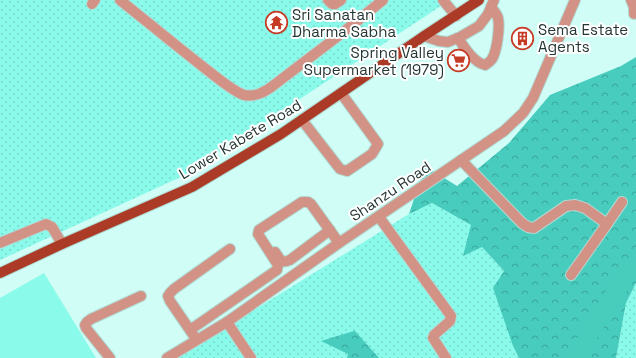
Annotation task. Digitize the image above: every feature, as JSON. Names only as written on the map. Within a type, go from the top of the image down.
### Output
[{"type":"main road","name":"Lower Kabete Road","points":[[0,273],[192,187],[281,134],[424,36],[480,0]]},
{"type":"street","points":[[120,0],[191,58],[229,86],[243,94],[250,96],[258,95],[270,88],[382,0]]},
{"type":"street","points":[[328,0],[332,4],[335,4],[341,0]]},
{"type":"street","points":[[443,0],[456,16]]},
{"type":"street","name":"Shanzu Road","points":[[168,358],[227,322],[504,130],[523,113],[533,98],[575,0]]},
{"type":"street","points":[[631,0],[634,7],[634,14]]},
{"type":"street","points":[[458,38],[469,53],[479,63],[485,65],[489,63],[493,58],[495,51],[498,28],[498,20],[492,4]]},
{"type":"street","points":[[424,36],[439,42],[448,42],[458,38],[479,26],[484,20],[492,4]]},
{"type":"street","points":[[302,120],[340,169],[347,171],[372,154],[378,144],[341,93]]},
{"type":"street","points":[[461,160],[522,223],[528,227],[534,228],[566,206],[576,205],[585,208],[607,224]]},
{"type":"street","points":[[190,330],[277,270],[278,265],[258,234],[259,230],[302,202],[312,204],[339,243]]},
{"type":"street","points":[[571,275],[622,202]]},
{"type":"street","points":[[379,217],[451,316],[450,321],[434,335],[433,338],[446,358]]},
{"type":"street","points":[[0,243],[46,224],[52,227],[62,244]]},
{"type":"street","points":[[262,240],[267,240],[281,260],[286,262],[330,230]]},
{"type":"street","points":[[197,341],[168,296],[174,289],[230,249]]},
{"type":"street","points":[[110,358],[85,325],[91,318],[141,296]]},
{"type":"street","points":[[227,322],[251,358]]},
{"type":"shaded area","points":[[0,0],[450,0],[183,176],[0,260]]},
{"type":"shaded area","points":[[432,203],[471,225],[482,247],[504,271],[513,346],[519,358],[173,358],[241,318],[409,214]]},
{"type":"shaded area","points":[[44,273],[96,358],[0,358],[0,298]]},
{"type":"shaded area","points":[[636,283],[636,358],[616,358],[626,303]]},
{"type":"green space","points":[[636,57],[636,283],[626,303],[616,358],[519,358],[513,346],[493,288],[504,271],[482,247],[463,256],[471,225],[432,203],[409,214],[425,166],[457,186],[509,143],[550,95],[621,66]]},
{"type":"green space","points":[[355,331],[379,358],[347,358],[348,354],[321,341]]},
{"type":"waterway","points":[[578,358],[589,334],[630,270]]},
{"type":"place","name":"Sri Sanatan Dharma Sabha","points":[[277,23]]},
{"type":"place","name":"Sema Estate Agents","points":[[523,38]]},
{"type":"place","name":"Spring Valley Supermarket (1979)","points":[[459,61]]}]
